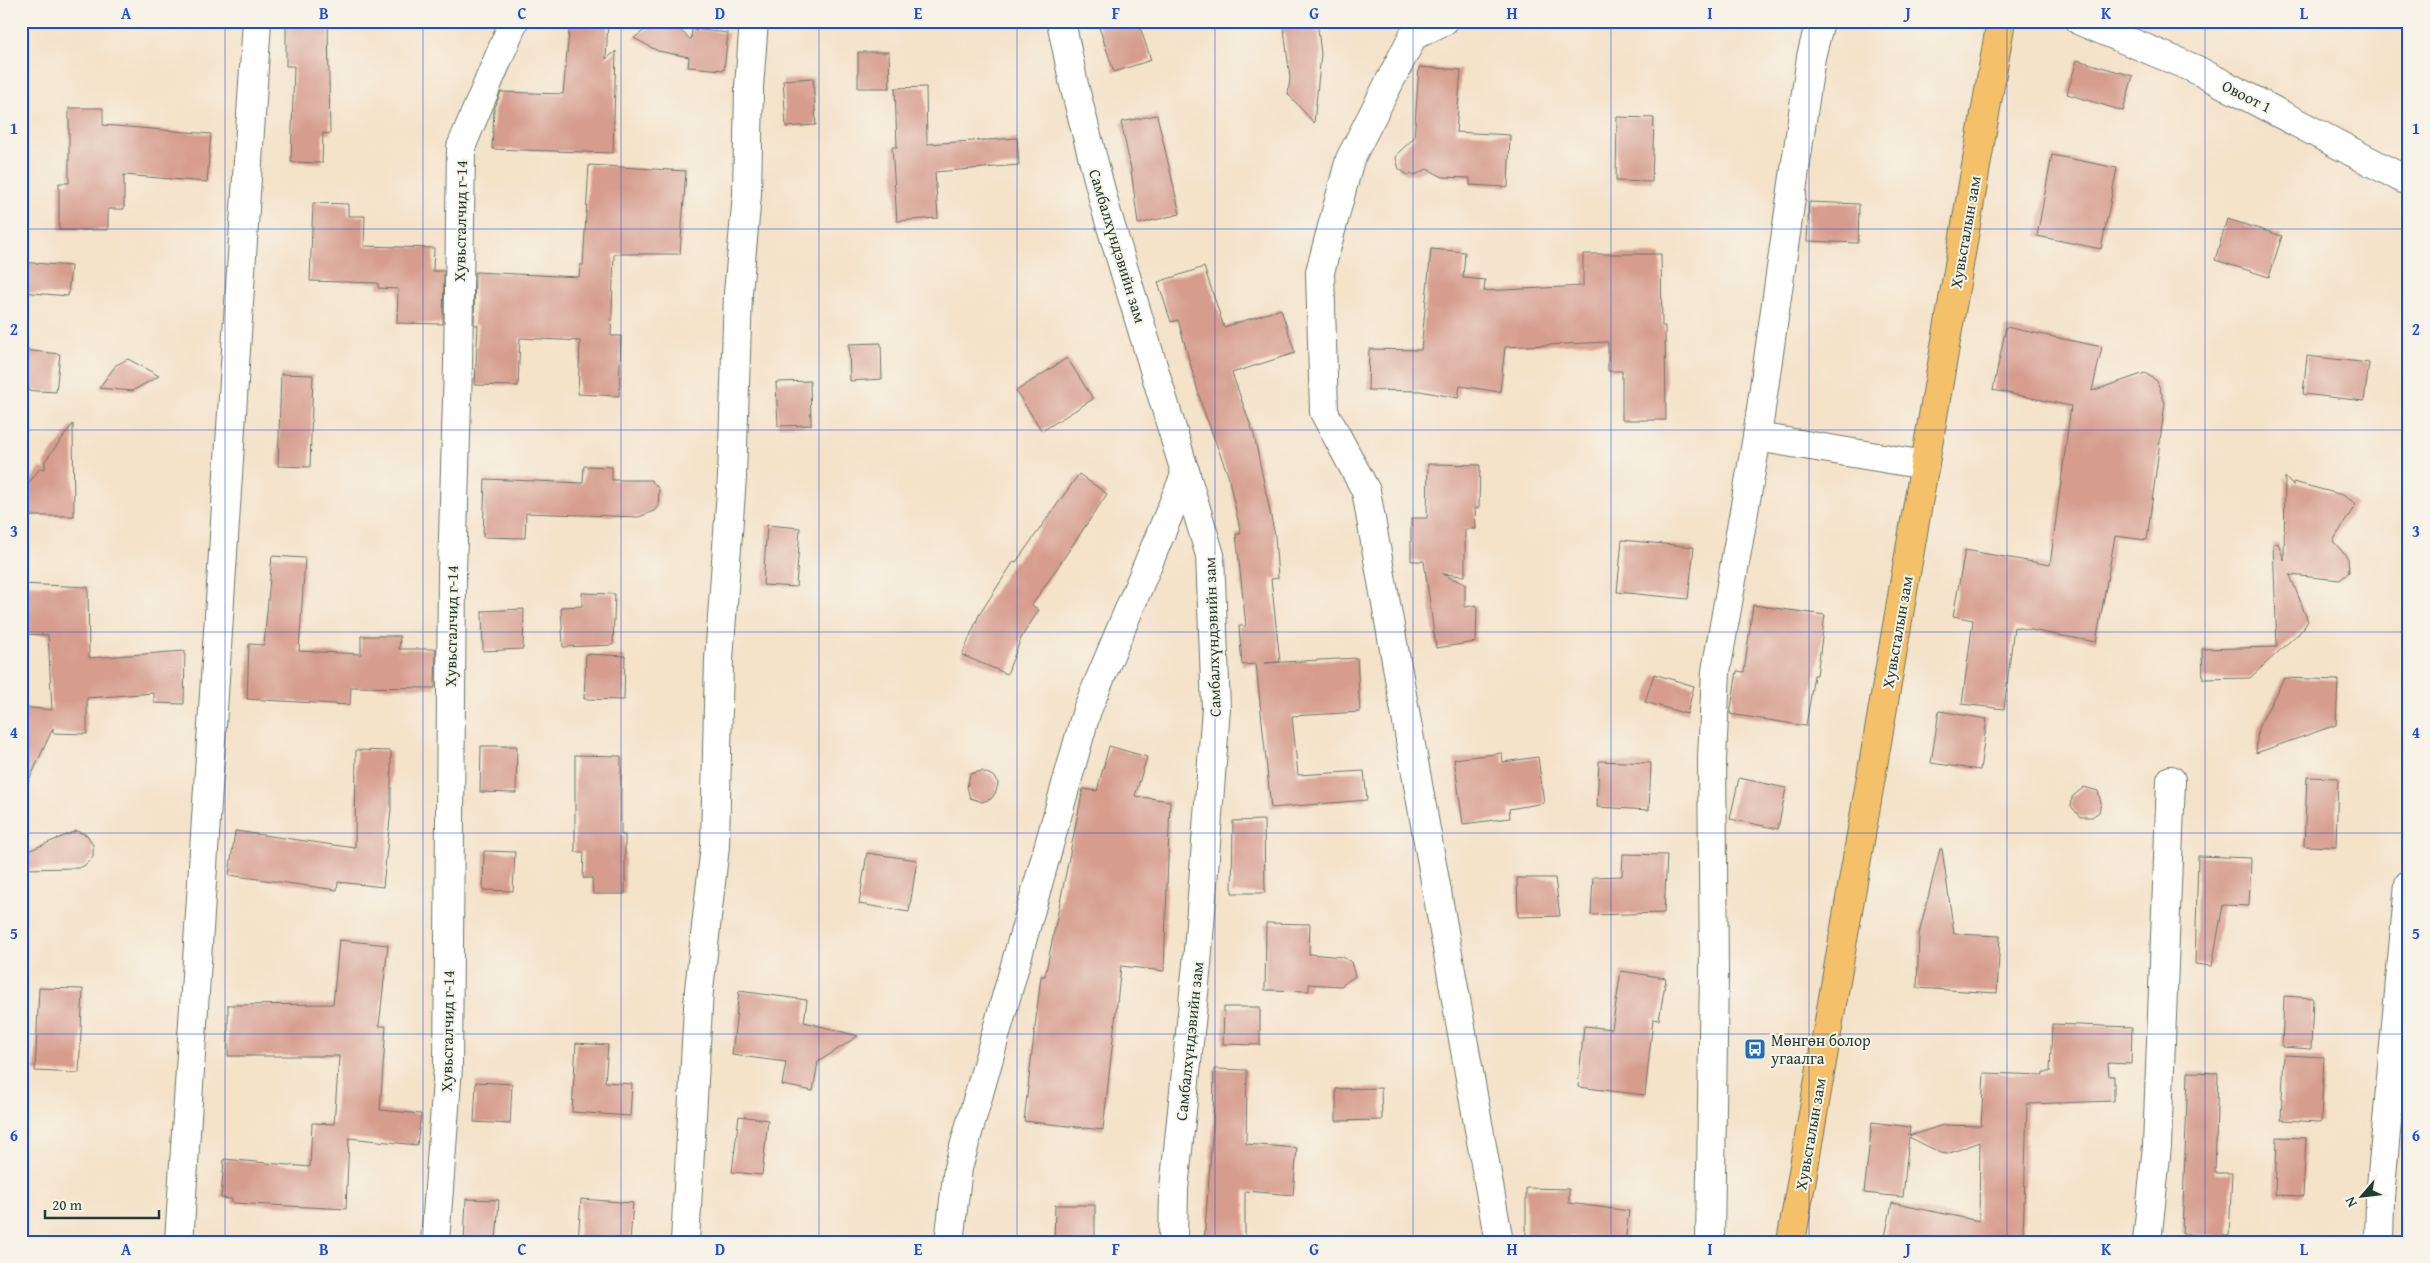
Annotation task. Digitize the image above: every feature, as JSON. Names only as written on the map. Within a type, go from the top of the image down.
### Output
[{"type":"main road","name":"Хувьсгалын зам","points":[[1791,1242],[1926,466],[2001,21]]},
{"type":"street","points":[[179,1242],[257,21]]},
{"type":"street","name":"Хувьсгалчид г-14","points":[[435,1242],[448,1067],[452,572],[461,147],[514,21]]},
{"type":"street","points":[[686,1242],[699,990],[715,846],[720,660],[732,477],[738,293],[747,195],[749,87],[754,21]]},
{"type":"street","name":"Самбалхүндэвийн зам","points":[[1061,21],[1074,85],[1106,210],[1210,556],[1216,708],[1197,964],[1174,1189],[1173,1242]]},
{"type":"street","points":[[1444,21],[1413,36],[1350,159],[1320,272],[1324,412],[1366,490],[1499,1242]]},
{"type":"street","points":[[1710,1242],[1714,971],[1712,760],[1716,671],[1757,437],[1811,57],[1820,21]]},
{"type":"street","name":"Овоот 1","points":[[2080,21],[2195,69],[2409,182]]},
{"type":"street","points":[[1757,437],[1926,466]]},
{"type":"street","points":[[949,1242],[958,1168],[1087,710],[1186,473]]},
{"type":"street","points":[[2147,1242],[2157,1146],[2171,780]]},
{"type":"street","points":[[2379,1242],[2380,1197],[2409,884]]},
{"type":"building","points":[[286,21],[328,21],[330,134],[323,133],[322,163],[291,162],[294,66],[286,66]]},
{"type":"building","points":[[570,21],[608,21],[606,59],[616,51],[613,153],[492,149],[494,110],[501,92],[563,94]]},
{"type":"building","points":[[657,21],[670,21],[691,40],[692,29],[728,33],[724,70],[688,67],[689,57],[658,51],[634,38]]},
{"type":"building","points":[[1097,21],[1138,21],[1151,60],[1114,72]]},
{"type":"building","points":[[1283,21],[1317,21],[1321,54],[1314,123],[1288,94],[1290,78]]},
{"type":"building","points":[[858,52],[889,52],[890,88],[858,88]]},
{"type":"building","points":[[2077,60],[2133,76],[2123,111],[2067,94]]},
{"type":"building","points":[[1419,67],[1461,70],[1456,132],[1510,135],[1508,187],[1470,185],[1470,178],[1443,177],[1427,169],[1417,174],[1408,175],[1399,169],[1396,158],[1398,153],[1414,138]]},
{"type":"building","points":[[813,78],[816,125],[786,127],[783,80]]},
{"type":"building","points":[[926,87],[927,144],[1017,138],[1019,165],[935,172],[938,218],[897,221],[892,147],[897,147],[895,88]]},
{"type":"building","points":[[69,108],[103,108],[103,125],[211,134],[207,182],[124,175],[124,209],[108,209],[108,230],[59,230],[59,183],[69,183]]},
{"type":"building","points":[[1157,115],[1180,214],[1138,224],[1131,169],[1121,122]]},
{"type":"building","points":[[1617,117],[1654,118],[1652,182],[1616,181]]},
{"type":"building","points":[[2052,155],[2117,168],[2101,249],[2037,236]]},
{"type":"building","points":[[589,165],[686,171],[680,254],[614,254],[611,336],[621,336],[619,396],[578,394],[580,341],[520,338],[518,386],[475,385],[478,325],[474,325],[475,272],[579,277],[580,265],[583,265]]},
{"type":"building","points":[[1809,202],[1859,204],[1858,243],[1807,241]]},
{"type":"building","points":[[313,203],[348,204],[348,216],[365,216],[364,246],[434,248],[433,271],[444,271],[443,324],[397,323],[398,289],[378,288],[378,283],[310,281]]},
{"type":"building","points":[[2227,219],[2282,236],[2269,277],[2215,260]]},
{"type":"building","points":[[1431,249],[1465,252],[1463,278],[1485,280],[1484,291],[1583,286],[1583,254],[1661,254],[1662,326],[1665,326],[1666,420],[1622,420],[1622,371],[1608,371],[1608,342],[1505,347],[1500,392],[1460,386],[1458,398],[1420,391],[1368,390],[1369,349],[1421,350]]},
{"type":"building","points":[[21,262],[71,266],[68,296],[21,292]]},
{"type":"building","points":[[1204,267],[1224,327],[1281,309],[1295,353],[1232,373],[1254,435],[1275,536],[1278,578],[1271,579],[1280,662],[1265,663],[1357,658],[1360,712],[1292,716],[1298,775],[1364,771],[1367,800],[1271,808],[1256,664],[1242,665],[1239,626],[1246,626],[1236,534],[1241,534],[1228,475],[1202,406],[1178,320],[1171,322],[1158,282]]},
{"type":"building","points":[[2006,327],[2102,347],[2092,391],[2145,373],[2157,381],[2165,403],[2147,540],[2115,536],[2096,642],[2014,627],[2004,709],[1962,704],[1973,620],[1953,616],[1965,550],[2050,565],[2071,406],[1993,390]]},
{"type":"building","points":[[881,343],[882,379],[850,381],[849,344]]},
{"type":"building","points":[[23,350],[60,354],[56,392],[21,390]]},
{"type":"building","points":[[2307,356],[2369,363],[2364,401],[2303,394]]},
{"type":"building","points":[[1067,358],[1093,399],[1042,431],[1016,391]]},
{"type":"building","points":[[128,359],[159,376],[132,391],[99,388],[116,365]]},
{"type":"building","points":[[281,374],[313,375],[310,467],[278,466]]},
{"type":"building","points":[[810,381],[811,425],[778,426],[776,382]]},
{"type":"building","points":[[73,424],[74,516],[21,516],[21,494],[40,468],[45,469],[45,461]]},
{"type":"building","points":[[1428,464],[1480,465],[1479,508],[1475,508],[1476,529],[1465,529],[1465,576],[1442,574],[1465,584],[1465,607],[1477,605],[1476,642],[1436,648],[1424,561],[1411,561],[1411,518],[1427,518]]},
{"type":"building","points":[[584,466],[612,467],[612,480],[651,480],[659,489],[658,506],[654,511],[639,517],[526,513],[525,538],[483,537],[485,479],[583,483]]},
{"type":"building","points":[[1079,474],[1107,494],[1032,605],[1039,610],[1022,636],[1007,674],[962,655],[979,615],[1014,561],[1016,562]]},
{"type":"building","points":[[2285,477],[2293,486],[2293,482],[2343,495],[2356,504],[2333,541],[2348,558],[2349,572],[2340,580],[2290,575],[2308,621],[2303,629],[2250,678],[2203,679],[2202,649],[2277,647],[2273,544],[2278,543],[2284,560]]},
{"type":"building","points":[[767,525],[800,528],[796,587],[763,585]]},
{"type":"building","points":[[1622,540],[1694,547],[1688,599],[1617,592]]},
{"type":"building","points":[[272,556],[305,558],[299,651],[361,654],[361,636],[400,636],[399,649],[436,649],[435,688],[351,687],[350,705],[247,699],[249,644],[264,645]]},
{"type":"building","points":[[21,584],[88,587],[89,658],[185,651],[184,704],[154,703],[154,693],[87,698],[87,734],[53,733],[53,728],[21,798],[21,707],[52,710],[48,635],[21,634]]},
{"type":"building","points":[[582,593],[615,594],[613,645],[563,647],[561,607],[582,606]]},
{"type":"building","points":[[1753,605],[1825,615],[1817,675],[1814,675],[1806,726],[1730,714],[1737,671],[1744,672]]},
{"type":"building","points":[[524,609],[523,649],[483,651],[482,611]]},
{"type":"building","points":[[586,654],[625,656],[624,700],[584,699]]},
{"type":"building","points":[[1654,674],[1694,686],[1687,714],[1645,702]]},
{"type":"building","points":[[2284,678],[2338,680],[2336,725],[2256,753],[2258,728]]},
{"type":"building","points":[[1939,711],[1987,719],[1980,770],[1931,763]]},
{"type":"building","points":[[481,746],[517,746],[516,793],[480,792]]},
{"type":"building","points":[[1109,746],[1147,757],[1135,796],[1170,801],[1164,971],[1121,966],[1103,1130],[1024,1121],[1041,976],[1045,976],[1083,789],[1097,791]]},
{"type":"building","points":[[356,750],[391,751],[391,809],[383,887],[338,882],[337,890],[229,875],[235,831],[355,848]]},
{"type":"building","points":[[1502,753],[1503,762],[1538,757],[1544,803],[1509,809],[1510,818],[1463,824],[1454,759]]},
{"type":"building","points":[[575,755],[621,756],[621,835],[625,835],[625,894],[593,894],[592,878],[583,878],[584,852],[575,852]]},
{"type":"building","points":[[1599,761],[1651,763],[1649,810],[1597,807]]},
{"type":"building","points":[[982,771],[993,776],[998,783],[996,792],[991,799],[982,802],[970,798],[967,787],[970,774]]},
{"type":"building","points":[[2307,777],[2338,778],[2336,847],[2304,846]]},
{"type":"building","points":[[1739,778],[1786,788],[1778,829],[1730,819]]},
{"type":"building","points":[[2084,787],[2098,791],[2101,803],[2099,812],[2092,817],[2080,817],[2071,806],[2072,797]]},
{"type":"building","points":[[1264,820],[1265,893],[1232,893],[1233,821]]},
{"type":"building","points":[[76,831],[87,835],[93,845],[93,857],[84,866],[78,868],[21,869],[21,854]]},
{"type":"building","points":[[1940,849],[1942,849],[1954,934],[2000,936],[1997,993],[1917,988],[1919,934]]},
{"type":"building","points":[[484,851],[515,852],[513,891],[483,890]]},
{"type":"building","points":[[867,853],[917,860],[909,912],[859,904]]},
{"type":"building","points":[[1623,854],[1667,855],[1664,913],[1591,915],[1593,877],[1622,876]]},
{"type":"building","points":[[2198,856],[2251,858],[2249,906],[2223,905],[2212,966],[2195,964]]},
{"type":"building","points":[[1517,878],[1555,878],[1560,916],[1518,917]]},
{"type":"building","points":[[1266,923],[1310,924],[1309,954],[1343,957],[1351,962],[1355,976],[1341,986],[1309,984],[1309,991],[1265,990]]},
{"type":"building","points":[[339,940],[388,945],[379,1026],[386,1026],[380,1110],[421,1114],[417,1145],[349,1138],[346,1209],[232,1203],[232,1199],[221,1198],[224,1159],[310,1167],[312,1123],[334,1124],[339,1056],[228,1056],[228,1005],[333,1004]]},
{"type":"building","points":[[1621,971],[1666,978],[1659,1020],[1653,1019],[1645,1095],[1578,1087],[1584,1026],[1612,1029]]},
{"type":"building","points":[[39,988],[83,989],[79,1073],[35,1071]]},
{"type":"building","points":[[739,991],[807,1000],[804,1022],[858,1036],[818,1062],[813,1091],[782,1085],[786,1062],[732,1055]]},
{"type":"building","points":[[2284,996],[2313,998],[2311,1049],[2282,1047]]},
{"type":"building","points":[[1224,1007],[1260,1007],[1260,1045],[1223,1044]]},
{"type":"building","points":[[2052,1024],[2132,1027],[2131,1064],[2108,1063],[2109,1076],[2114,1076],[2114,1101],[2027,1104],[2023,1237],[2011,1236],[2010,1242],[1884,1242],[1892,1203],[1979,1221],[1980,1142],[1947,1154],[1941,1153],[1909,1137],[1903,1197],[1864,1193],[1872,1122],[1910,1127],[1909,1136],[1943,1125],[1981,1126],[1984,1073],[2043,1075],[2043,1072],[2050,1072]]},
{"type":"building","points":[[576,1043],[608,1045],[605,1082],[632,1084],[630,1116],[572,1112]]},
{"type":"building","points":[[2284,1055],[2324,1057],[2321,1122],[2281,1120]]},
{"type":"building","points":[[1214,1069],[1247,1070],[1246,1144],[1297,1148],[1293,1195],[1245,1191],[1245,1242],[1204,1242],[1213,1125]]},
{"type":"building","points":[[2188,1072],[2218,1073],[2215,1173],[2232,1173],[2229,1236],[2182,1234]]},
{"type":"building","points":[[476,1082],[512,1084],[510,1124],[474,1122]]},
{"type":"building","points":[[1381,1088],[1382,1120],[1336,1121],[1336,1089]]},
{"type":"building","points":[[739,1116],[768,1120],[762,1175],[732,1172]]},
{"type":"building","points":[[2277,1137],[2306,1138],[2303,1196],[2275,1195]]},
{"type":"building","points":[[1526,1188],[1569,1189],[1569,1203],[1629,1211],[1625,1242],[1571,1237],[1526,1236]]},
{"type":"building","points":[[466,1199],[499,1200],[496,1242],[464,1242]]},
{"type":"building","points":[[581,1199],[633,1203],[630,1242],[578,1242]]},
{"type":"building","points":[[1055,1205],[1095,1205],[1095,1242],[1054,1242]]},
{"type":"place","name":"Мөнгөн болор угаалга","points":[[1755,1049]]}]
